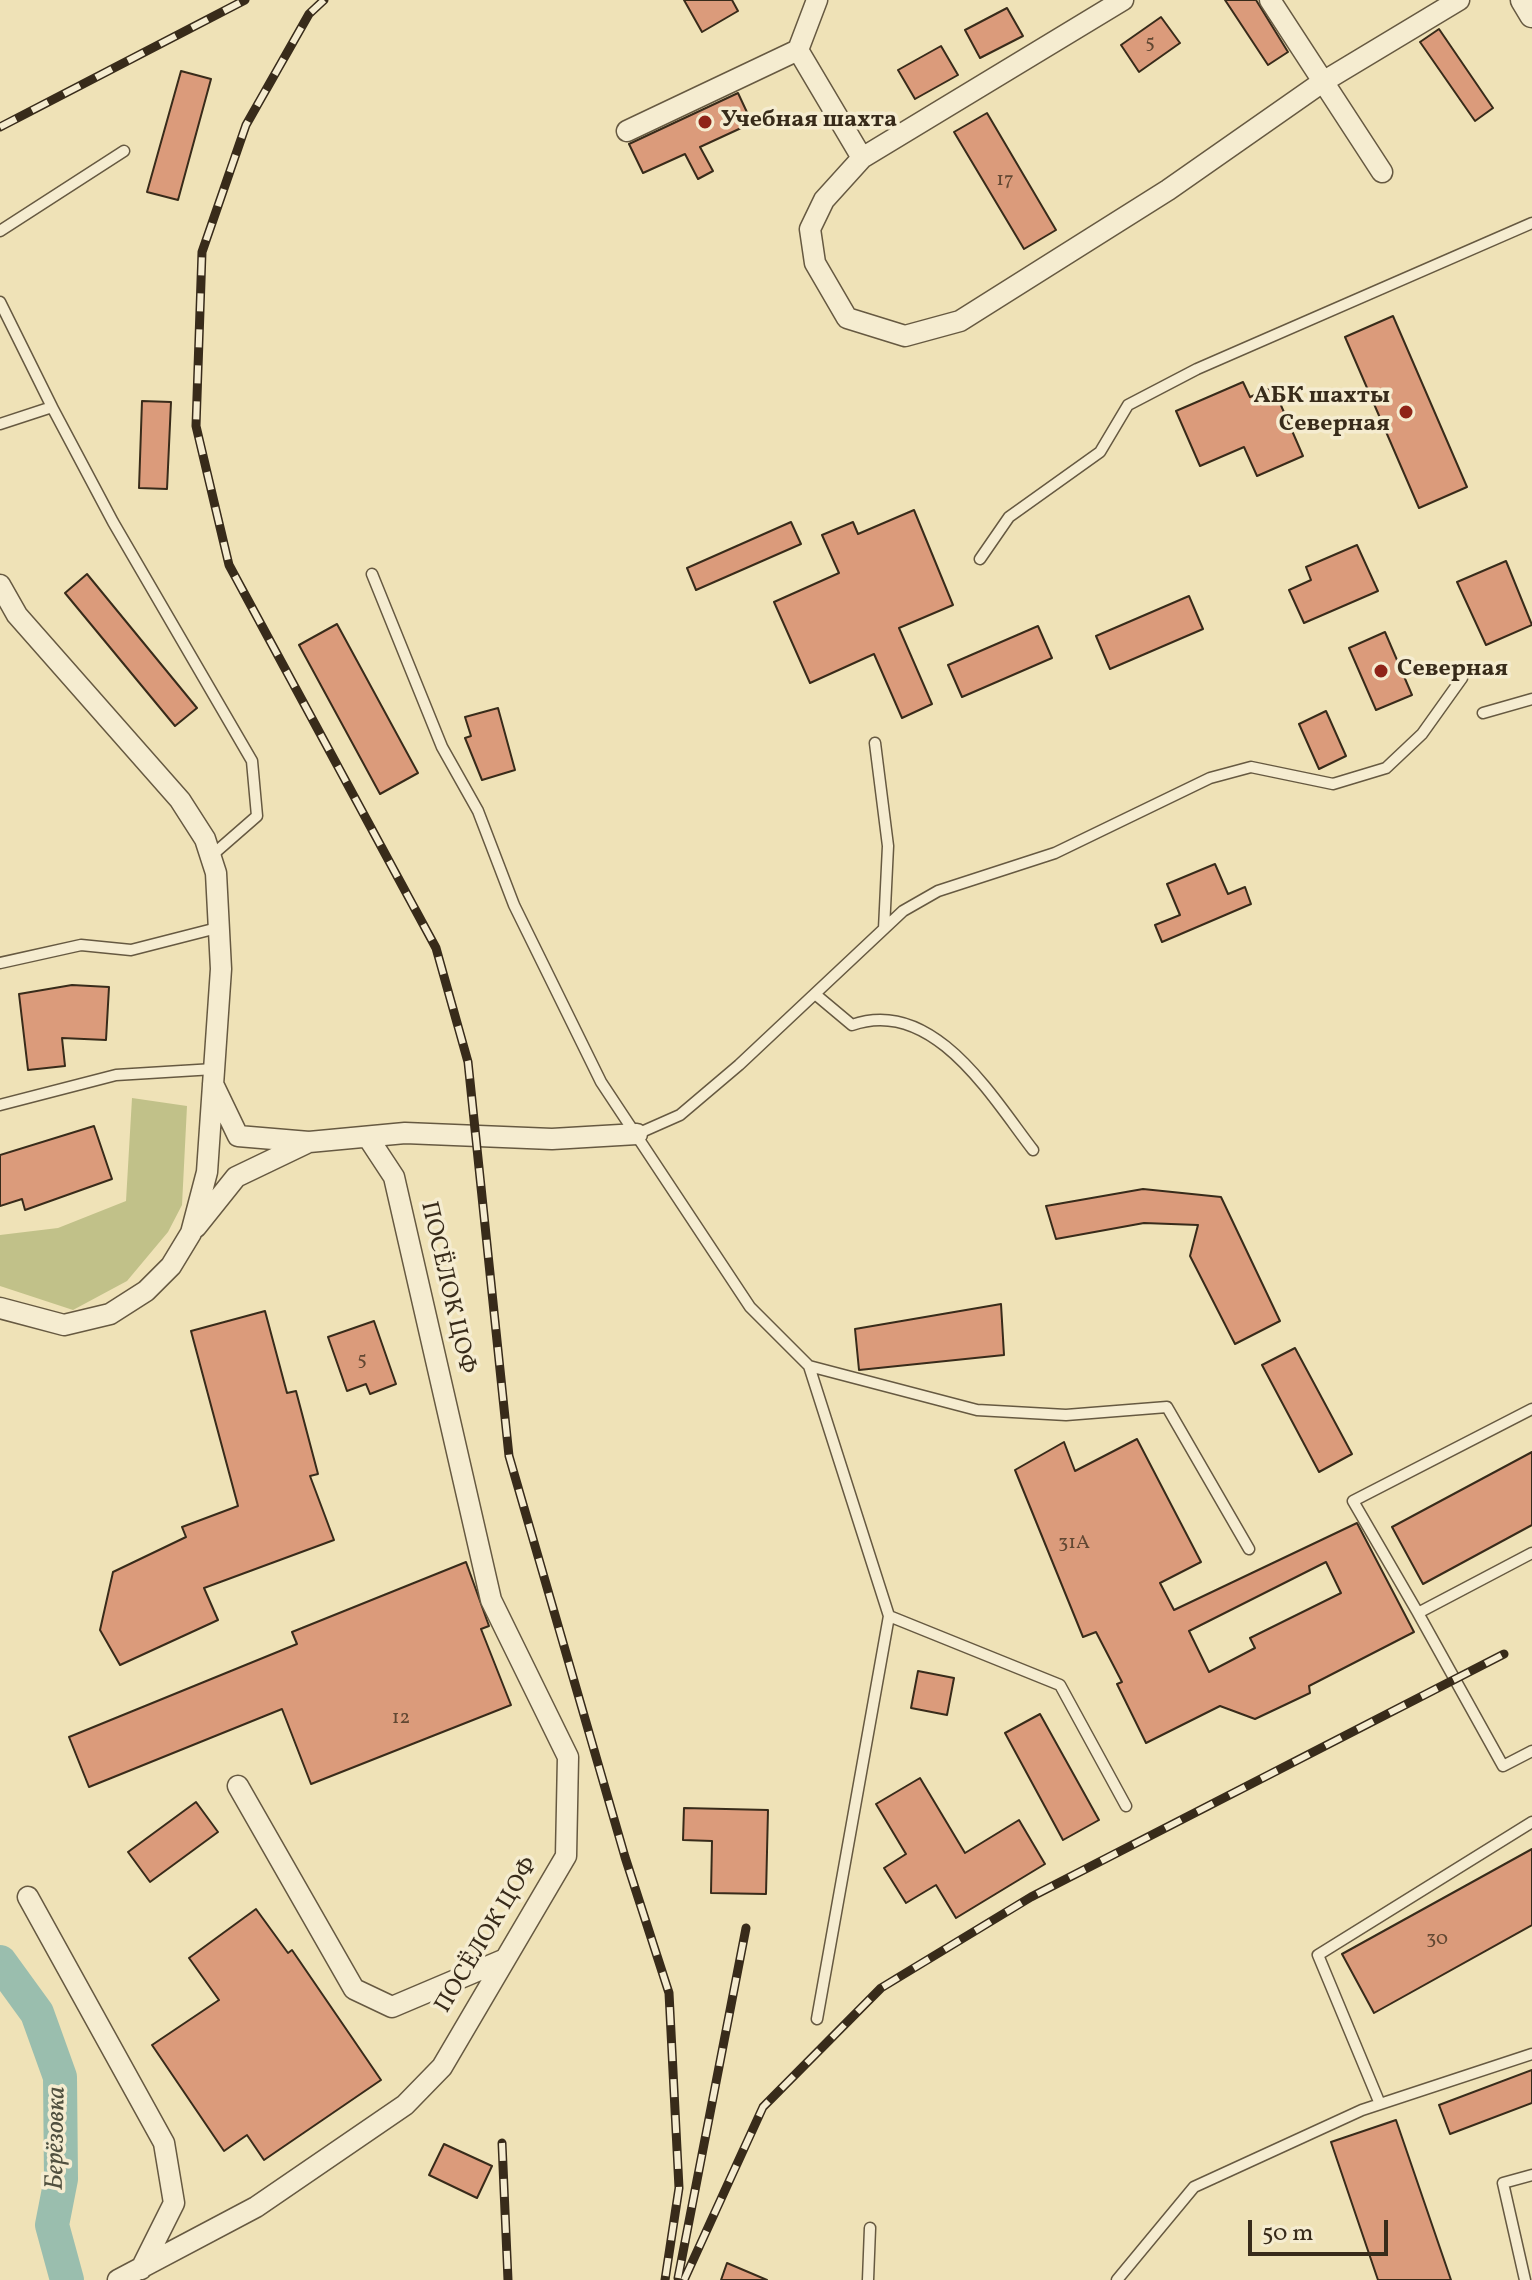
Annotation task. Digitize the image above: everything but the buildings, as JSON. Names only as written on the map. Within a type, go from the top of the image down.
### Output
[{"type":"street","points":[[627,131],[798,50],[817,0]]},
{"type":"street","points":[[1123,0],[862,158],[824,200],[810,229],[815,263],[847,318],[905,336],[960,321],[1168,190],[1321,83],[1459,0]]},
{"type":"street","points":[[1270,0],[1321,83],[1382,172]]},
{"type":"street","points":[[1523,0],[1532,15]]},
{"type":"street","points":[[798,50],[862,158]]},
{"type":"street","points":[[0,585],[17,615],[180,800],[205,839],[221,927],[207,1172],[191,1233]]},
{"type":"street","points":[[214,1077],[238,1136],[309,1142],[369,1139],[405,1133],[552,1139],[637,1134]]},
{"type":"street","name":"ПОСЁЛОК ЦОФ","points":[[118,2280],[140,2274],[256,2207],[405,2105],[442,2067],[566,1856],[568,1757],[491,1600],[394,1177],[369,1139]]},
{"type":"street","points":[[0,1308],[64,1325],[110,1314],[146,1291],[171,1266],[191,1233],[236,1177],[309,1142]]},
{"type":"street","points":[[238,1786],[354,1989],[392,2007],[503,1960]]},
{"type":"street","points":[[28,1897],[164,2143],[174,2203],[140,2274]]},
{"type":"lane","points":[[0,231],[124,151]]},
{"type":"lane","points":[[980,559],[1009,517],[1100,452],[1128,405],[1197,369],[1532,223]]},
{"type":"lane","points":[[0,302],[113,522],[252,761],[257,816],[210,857]]},
{"type":"lane","points":[[0,424],[52,407]]},
{"type":"lane","points":[[372,574],[442,747],[478,811],[532,943],[601,1082],[750,1307],[809,1366],[889,1616],[817,2019]]},
{"type":"lane","points":[[637,1134],[680,1115],[903,911],[938,891],[1055,853],[1210,778],[1251,767],[1333,784],[1386,768],[1422,734],[1462,678]]},
{"type":"lane","points":[[1483,713],[1532,699]]},
{"type":"lane","points":[[875,743],[888,846],[884,929]]},
{"type":"lane","points":[[0,963],[81,945],[131,950],[221,927]]},
{"type":"lane","points":[[815,994],[852,1025],[869,1019],[922,1028],[974,1074],[1033,1150]]},
{"type":"lane","points":[[0,1105],[116,1075],[214,1077]]},
{"type":"lane","points":[[809,1366],[977,1410],[1066,1415],[1167,1407],[1249,1549]]},
{"type":"lane","points":[[1532,1409],[1353,1501],[1503,1766],[1532,1751]]},
{"type":"lane","points":[[1418,1613],[1532,1553]]},
{"type":"lane","points":[[889,1616],[1060,1685],[1126,1806]]},
{"type":"lane","points":[[1380,2104],[1318,1955],[1532,1822]]},
{"type":"lane","points":[[1117,2280],[1194,2187],[1380,2104],[1532,2054]]},
{"type":"lane","points":[[1525,2280],[1503,2183],[1532,2175]]},
{"type":"lane","points":[[868,2280],[870,2228]]},
{"type":"green space","points":[[132,1098],[187,1106],[182,1205],[168,1232],[127,1281],[73,1310],[0,1286],[0,1235],[58,1228],[126,1201]]},
{"type":"waterway","name":"Берёзовка","points":[[0,1962],[37,2013],[60,2077],[61,2179],[52,2225],[67,2280]]},
{"type":"railway","points":[[0,127],[245,0]]},
{"type":"railway","points":[[324,0],[309,14],[246,125],[202,252],[196,426],[229,565],[436,948],[468,1062],[509,1456],[625,1857],[669,1993],[679,2188],[665,2280]]},
{"type":"railway","points":[[684,2280],[763,2107],[881,1988],[1031,1897],[1504,1654]]},
{"type":"railway","points":[[678,2278],[746,1928]]},
{"type":"railway","points":[[502,2143],[508,2280]]},
{"type":"place","name":"Учебная шахта","points":[[705,122]]},
{"type":"place","name":"АБК шахты Северная","points":[[1406,412]]},
{"type":"place","name":"Северная","points":[[1381,671]]}]
